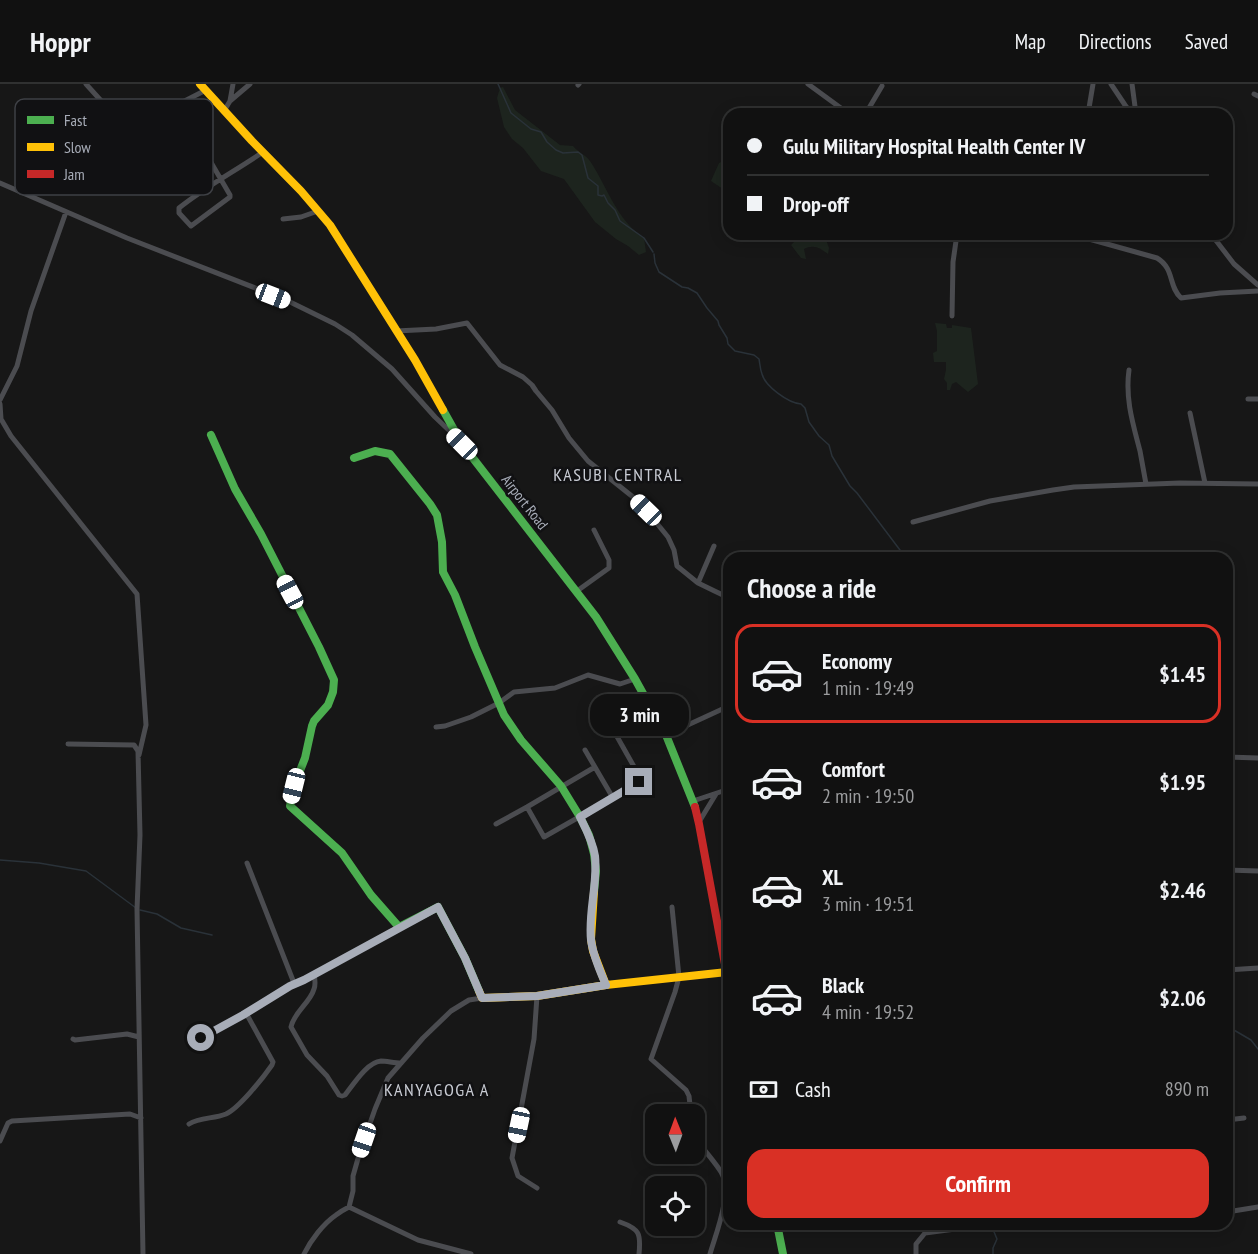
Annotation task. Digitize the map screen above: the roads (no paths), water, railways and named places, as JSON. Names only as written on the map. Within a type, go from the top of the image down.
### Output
[{"type":"street","points":[[86,84],[100,99]]},
{"type":"street","points":[[230,101],[233,84]]},
{"type":"street","points":[[224,111],[230,101],[250,84]]},
{"type":"street","points":[[808,84],[841,108]]},
{"type":"street","points":[[1089,108],[1093,84]]},
{"type":"street","points":[[1111,84],[1128,108]]},
{"type":"street","points":[[1132,84],[1134,108]]},
{"type":"street","points":[[870,108],[882,86]]},
{"type":"street","points":[[182,99],[203,87]]},
{"type":"street","name":"Airport Road","points":[[203,87],[301,191],[340,239],[415,360],[462,444],[577,591],[635,679],[666,735],[693,801],[723,951]]},
{"type":"street","points":[[213,185],[263,152]]},
{"type":"street","points":[[198,195],[178,208],[179,213],[191,226],[230,197],[213,166]]},
{"type":"street","points":[[0,183],[15,190]]},
{"type":"street","points":[[27,195],[236,282],[285,300],[334,324],[352,335],[392,369],[462,444]]},
{"type":"street","points":[[283,219],[301,217],[318,211]]},
{"type":"street","points":[[66,212],[31,311],[16,366],[0,402],[1,419],[11,436],[137,594],[146,725],[138,757]]},
{"type":"street","points":[[952,316],[953,262],[956,240]]},
{"type":"street","points":[[1092,240],[1157,258],[1166,265],[1176,293],[1181,298],[1258,291]]},
{"type":"street","points":[[1216,240],[1234,264],[1258,285]]},
{"type":"street","points":[[396,331],[436,329],[467,322],[500,365],[532,384],[552,410],[569,438],[588,461],[646,510],[668,537],[674,550],[677,566],[698,583],[723,595]]},
{"type":"street","points":[[1129,370],[1128,406],[1146,484]]},
{"type":"street","points":[[1248,399],[1258,399]]},
{"type":"street","points":[[1190,413],[1205,483]]},
{"type":"street","points":[[211,435],[234,489],[261,534],[334,680],[333,692],[328,705],[312,726],[305,758],[294,786],[291,806],[342,853],[371,895],[399,927]]},
{"type":"street","points":[[354,458],[375,452],[390,454],[437,515],[442,542],[443,572],[504,715],[521,740],[561,786],[589,835],[596,871],[591,939],[593,951],[606,985]]},
{"type":"street","points":[[913,522],[990,501],[1053,490],[1146,484],[1258,483]]},
{"type":"street","points":[[577,591],[609,568],[609,560],[594,530]]},
{"type":"street","points":[[698,583],[714,546]]},
{"type":"street","points":[[436,727],[471,717],[499,703],[514,692],[555,688],[588,675],[620,684],[635,679]]},
{"type":"street","points":[[666,735],[723,709]]},
{"type":"street","points":[[527,807],[544,837],[637,784],[641,779],[615,733]]},
{"type":"street","points":[[68,744],[134,745],[138,751],[139,1037],[143,1254]]},
{"type":"street","points":[[585,750],[613,798]]},
{"type":"street","points":[[1233,757],[1258,758]]},
{"type":"street","points":[[496,824],[595,767]]},
{"type":"street","points":[[693,801],[723,791]]},
{"type":"street","points":[[699,824],[717,793]]},
{"type":"street","points":[[247,863],[294,983]]},
{"type":"street","points":[[1233,870],[1258,871]]},
{"type":"street","points":[[201,1038],[294,983],[438,907],[465,958],[482,998]]},
{"type":"street","points":[[672,907],[679,977],[651,1059],[686,1090],[690,1104]]},
{"type":"street","points":[[1233,970],[1258,968]]},
{"type":"street","points":[[304,1254],[334,1215],[349,1207],[353,1191],[353,1176],[375,1109],[388,1078],[423,1038],[451,1011],[469,1000],[482,998],[537,996],[606,985],[723,972]]},
{"type":"street","points":[[314,974],[314,991],[293,1020],[291,1027],[307,1055],[327,1076],[339,1095],[345,1095],[362,1073],[373,1064],[382,1061],[401,1063]]},
{"type":"street","points":[[537,996],[534,1039],[512,1158],[518,1176],[537,1188]]},
{"type":"street","points":[[189,1124],[200,1119],[225,1115],[257,1084],[272,1065],[273,1062],[246,1013]]},
{"type":"street","points":[[73,1039],[127,1034],[139,1037]]},
{"type":"street","points":[[0,1141],[8,1123],[12,1120],[130,1114],[141,1118]]},
{"type":"street","points":[[1233,1119],[1244,1118]]},
{"type":"street","points":[[705,1151],[723,1177]]},
{"type":"street","points":[[710,1254],[723,1204]]},
{"type":"street","points":[[349,1207],[418,1240],[471,1254]]},
{"type":"street","points":[[1233,1211],[1258,1207]]},
{"type":"street","points":[[621,1222],[639,1234],[639,1254]]},
{"type":"street","points":[[778,1230],[783,1254]]},
{"type":"street","points":[[916,1254],[916,1244],[926,1230]]},
{"type":"street","points":[[925,1233],[948,1230]]},
{"type":"waterway","points":[[498,84],[511,113],[531,129],[541,132],[556,150],[563,153],[578,152],[582,155],[588,178],[598,186],[598,195],[604,195],[620,221],[644,238],[653,252]]},
{"type":"waterway","points":[[654,254],[659,272],[682,287],[697,293],[718,321],[728,344],[735,351],[754,355],[759,359],[764,379],[772,389],[805,408],[809,422],[829,445],[832,456],[850,486],[901,552]]},
{"type":"waterway","points":[[0,860],[39,863],[86,871],[136,908]]},
{"type":"waterway","points":[[140,910],[157,914],[181,928],[212,935]]},
{"type":"waterway","points":[[1233,1030],[1251,1040],[1258,1049]]},
{"type":"waterway","points":[[993,1230],[997,1239],[993,1254]]},
{"type":"district","name":"KASUBI CENTRAL","points":[[618,474]]},
{"type":"district","name":"KANYAGOGA A","points":[[437,1089]]}]
